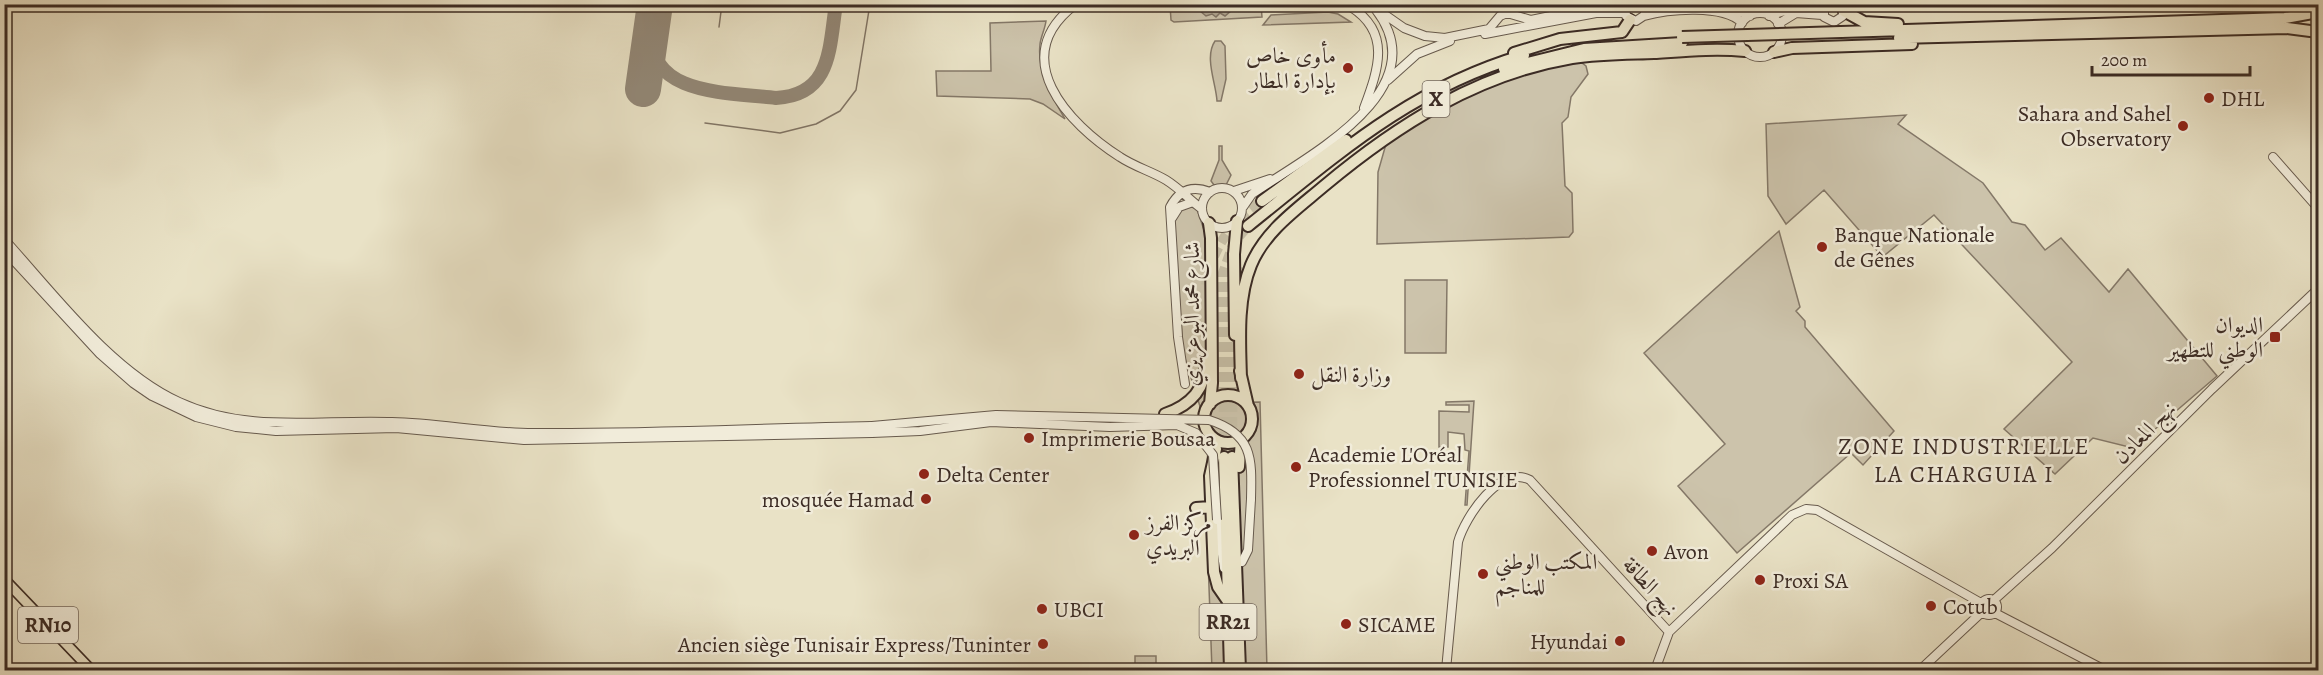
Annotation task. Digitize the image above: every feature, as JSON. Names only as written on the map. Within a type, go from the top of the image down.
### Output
[{"type":"highway","points":[[1843,8],[1864,22],[1923,25],[1943,29]]},
{"type":"highway","points":[[1505,60],[1520,50],[1541,44],[1622,32],[1626,12]]},
{"type":"highway","points":[[1682,40],[2286,18],[2319,12]]},
{"type":"highway","points":[[1841,35],[1975,36],[2287,28],[2319,32]]},
{"type":"highway","points":[[1774,52],[1792,48],[1959,42],[1975,36]]},
{"type":"highway","name":"X","points":[[1243,224],[1391,115],[1456,79],[1505,60],[1583,43],[1682,40]]},
{"type":"highway","name":"X","points":[[1245,263],[1256,241],[1281,214],[1373,138],[1445,94],[1491,74],[1543,57],[1591,48],[1682,40]]},
{"type":"highway","points":[[1241,378],[1244,288],[1251,265],[1262,245],[1285,218],[1382,140],[1465,92],[1512,74],[1559,61],[1621,54],[1745,51]]},
{"type":"highway","points":[[1262,201],[1392,107],[1428,88],[1456,79]]},
{"type":"highway","name":"شارع محمد البوعزيزي","points":[[1209,223],[1212,294],[1210,404]]},
{"type":"highway","name":"شارع محمد البوعزيزي","points":[[1243,224],[1234,254],[1234,312],[1241,378],[1248,406]]},
{"type":"highway","points":[[1165,414],[1192,400],[1203,381],[1206,285]]},
{"type":"highway","points":[[1227,600],[1218,587],[1214,572],[1210,476],[1216,449],[1205,419],[1210,404],[1218,398],[1229,395],[1240,398],[1248,406],[1251,424],[1241,439],[1239,457],[1242,562],[1236,610]]},
{"type":"highway","points":[[1212,437],[1226,443],[1241,439]]},
{"type":"highway","name":"RR21","points":[[1230,670],[1226,573],[1228,457],[1240,670]]},
{"type":"highway","points":[[1202,479],[1206,498],[1211,507]]},
{"type":"highway","points":[[1196,508],[1211,507]]},
{"type":"main road","name":"RN10","points":[[4,579],[91,670]]},
{"type":"main road","name":"RN10","points":[[4,588],[83,670]]},
{"type":"street","points":[[1076,4],[1060,19],[1047,43],[1044,64],[1052,92],[1082,128],[1107,149],[1168,181],[1202,209],[1209,223],[1223,228],[1243,224],[1243,207],[1240,198],[1234,191],[1224,187],[1210,192],[1204,199],[1202,209]]},
{"type":"street","points":[[1371,5],[1411,31],[1438,38],[1489,29],[1505,13],[1531,20],[1575,14],[1626,12],[1639,21],[1644,16],[1647,4],[1682,4]]},
{"type":"street","points":[[1721,4],[1750,16],[1769,16],[1804,5]]},
{"type":"street","points":[[1822,15],[1824,4]]},
{"type":"street","points":[[1371,5],[1387,28],[1392,46],[1391,66],[1383,86]]},
{"type":"street","points":[[1351,7],[1370,24],[1378,49],[1377,68],[1363,112]]},
{"type":"street","points":[[1778,24],[1796,13],[1822,15],[1828,21],[1836,22],[1843,16],[1843,8]]},
{"type":"street","points":[[1644,16],[1662,13],[1720,11],[1732,15],[1742,23]]},
{"type":"street","points":[[1243,207],[1252,194],[1274,178],[1331,143],[1363,112],[1383,86],[1412,57],[1433,45],[1575,14]]},
{"type":"street","points":[[1750,16],[1742,23],[1738,38],[1745,51],[1761,57],[1774,52],[1781,41],[1778,24],[1769,16]]},
{"type":"street","points":[[2273,157],[2319,208]]},
{"type":"street","points":[[1234,191],[1274,178]]},
{"type":"street","points":[[1185,384],[1178,337],[1170,207],[1180,192],[1194,188],[1210,192]]},
{"type":"street","points":[[1170,225],[1174,212],[1179,207],[1193,202]]},
{"type":"street","points":[[4,240],[99,342],[134,376],[179,402],[236,421],[278,424],[390,422],[532,433],[920,431],[991,422],[1110,427],[1179,426],[1196,433],[1213,455],[1217,520],[1226,573]]},
{"type":"street","points":[[4,250],[100,354],[133,383],[152,396],[196,417],[236,427],[276,431],[396,428],[524,440],[872,430],[996,415],[1209,420],[1238,433],[1245,444],[1251,468],[1248,550],[1242,562]]},
{"type":"street","name":"نهج المعادن","points":[[1994,600],[2062,539],[2212,389],[2319,289]]},
{"type":"street","name":"نهج الطاقة","points":[[1446,670],[1458,542],[1462,529],[1496,486],[1516,476],[1530,480],[1670,633],[1792,515],[1806,509],[1817,510],[1982,608]]},
{"type":"street","points":[[1920,670],[1982,608],[1987,599],[1994,600],[1997,608],[1995,613]]},
{"type":"street","points":[[1982,608],[1986,615],[1995,613],[2105,670]]},
{"type":"street","points":[[1655,670],[1670,633]]},
{"type":"shaded area","points":[[1170,5],[1261,5],[1262,17],[1174,22],[1171,20]]},
{"type":"shaded area","points":[[1206,5],[1226,5],[1232,10],[1225,16],[1220,13],[1216,17],[1212,14],[1206,16],[1200,11]]},
{"type":"shaded area","points":[[2264,5],[2318,5],[2318,9],[2305,13],[2261,14]]},
{"type":"shaded area","points":[[1328,12],[1338,14],[1351,22],[1263,25],[1271,15]]},
{"type":"shaded area","points":[[1046,21],[1040,44],[1041,64],[1050,92],[1065,119],[1043,104],[1030,99],[937,96],[936,71],[991,71],[990,23]]},
{"type":"shaded area","points":[[1215,41],[1221,41],[1225,46],[1226,79],[1221,101],[1217,101],[1211,62],[1212,47]]},
{"type":"shaded area","points":[[1578,60],[1586,66],[1588,74],[1571,97],[1568,117],[1562,123],[1565,186],[1572,193],[1573,232],[1569,237],[1377,244],[1378,172],[1390,130],[1493,78]]},
{"type":"shaded area","points":[[1906,115],[1898,124],[1983,183],[2012,222],[2025,225],[2045,250],[2061,238],[2109,292],[2128,269],[2217,376],[2133,448],[2093,438],[2055,474],[2004,429],[2072,362],[1934,215],[1880,259],[1880,254],[1824,190],[1786,224],[1768,196],[1766,124]]},
{"type":"shaded area","points":[[1219,146],[1222,146],[1222,160],[1231,175],[1226,185],[1214,185],[1211,181],[1219,160]]},
{"type":"shaded area","points":[[1189,206],[1197,209],[1207,239],[1213,403],[1260,402],[1267,670],[1212,670],[1206,504],[1208,442],[1203,416],[1183,352],[1174,221],[1176,213]]},
{"type":"shaded area","points":[[1779,231],[1800,307],[1796,311],[1805,321],[1805,327],[1894,431],[1863,465],[1851,453],[1737,553],[1678,486],[1725,444],[1644,353]]},
{"type":"shaded area","points":[[1405,280],[1447,280],[1446,353],[1405,353]]},
{"type":"shaded area","points":[[1474,401],[1467,505],[1465,505],[1469,451],[1465,450],[1464,434],[1448,432],[1448,447],[1439,447],[1439,411],[1469,412],[1469,405],[1446,405],[1446,402]]},
{"type":"shaded area","points":[[1135,656],[1156,656],[1156,668],[1135,669]]},
{"type":"waterway","points":[[719,27],[722,4]]},
{"type":"waterway","points":[[705,123],[780,133],[816,124],[840,111],[856,90],[870,4]]},
{"type":"taxiway","points":[[651,33],[654,54],[663,69],[678,80],[716,92],[776,98],[794,95],[808,88],[818,79],[829,52],[836,4]]},
{"type":"runway","points":[[643,89],[655,4]]},
{"type":"tunnel","points":[[1206,285],[1213,259],[1225,237],[1241,218],[1262,201]]},
{"type":"tunnel","points":[[1224,457],[1223,273],[1234,242],[1248,226]]},
{"type":"tunnel","points":[[1237,292],[1244,263]]},
{"type":"tunnel","points":[[1232,457],[1233,325]]},
{"type":"place","name":"مأوى خاص بإدارة المطار","points":[[1348,68]]},
{"type":"place","name":"DHL","points":[[2209,98]]},
{"type":"place","name":"Sahara and Sahel Observatory","points":[[2183,126]]},
{"type":"place","name":"Banque Nationale de Gênes","points":[[1822,247]]},
{"type":"place","name":"الديوان الوطني للتطهير","points":[[2275,337]]},
{"type":"place","name":"وزارة النقل","points":[[1299,374]]},
{"type":"place","name":"Imprimerie Bousaa","points":[[1029,438]]},
{"type":"place","name":"Academie L'Oréal Professionnel TUNISIE","points":[[1296,467]]},
{"type":"place","name":"Delta Center","points":[[924,474]]},
{"type":"place","name":"mosquée Hamad","points":[[926,499]]},
{"type":"place","name":"مركز الفرز البريدي","points":[[1134,535]]},
{"type":"place","name":"Avon","points":[[1652,551]]},
{"type":"place","name":"المكتب الوطني للمناجم","points":[[1483,574]]},
{"type":"place","name":"Proxi SA","points":[[1760,580]]},
{"type":"place","name":"Cotub","points":[[1931,606]]},
{"type":"place","name":"UBCI","points":[[1042,609]]},
{"type":"place","name":"SICAME","points":[[1346,624]]},
{"type":"place","name":"Hyundai","points":[[1620,641]]},
{"type":"place","name":"Ancien siège Tunisair Express/Tuninter","points":[[1043,644]]},
{"type":"district","name":"ZONE INDUSTRIELLE LA CHARGUIA I","points":[[1964,460]]}]
